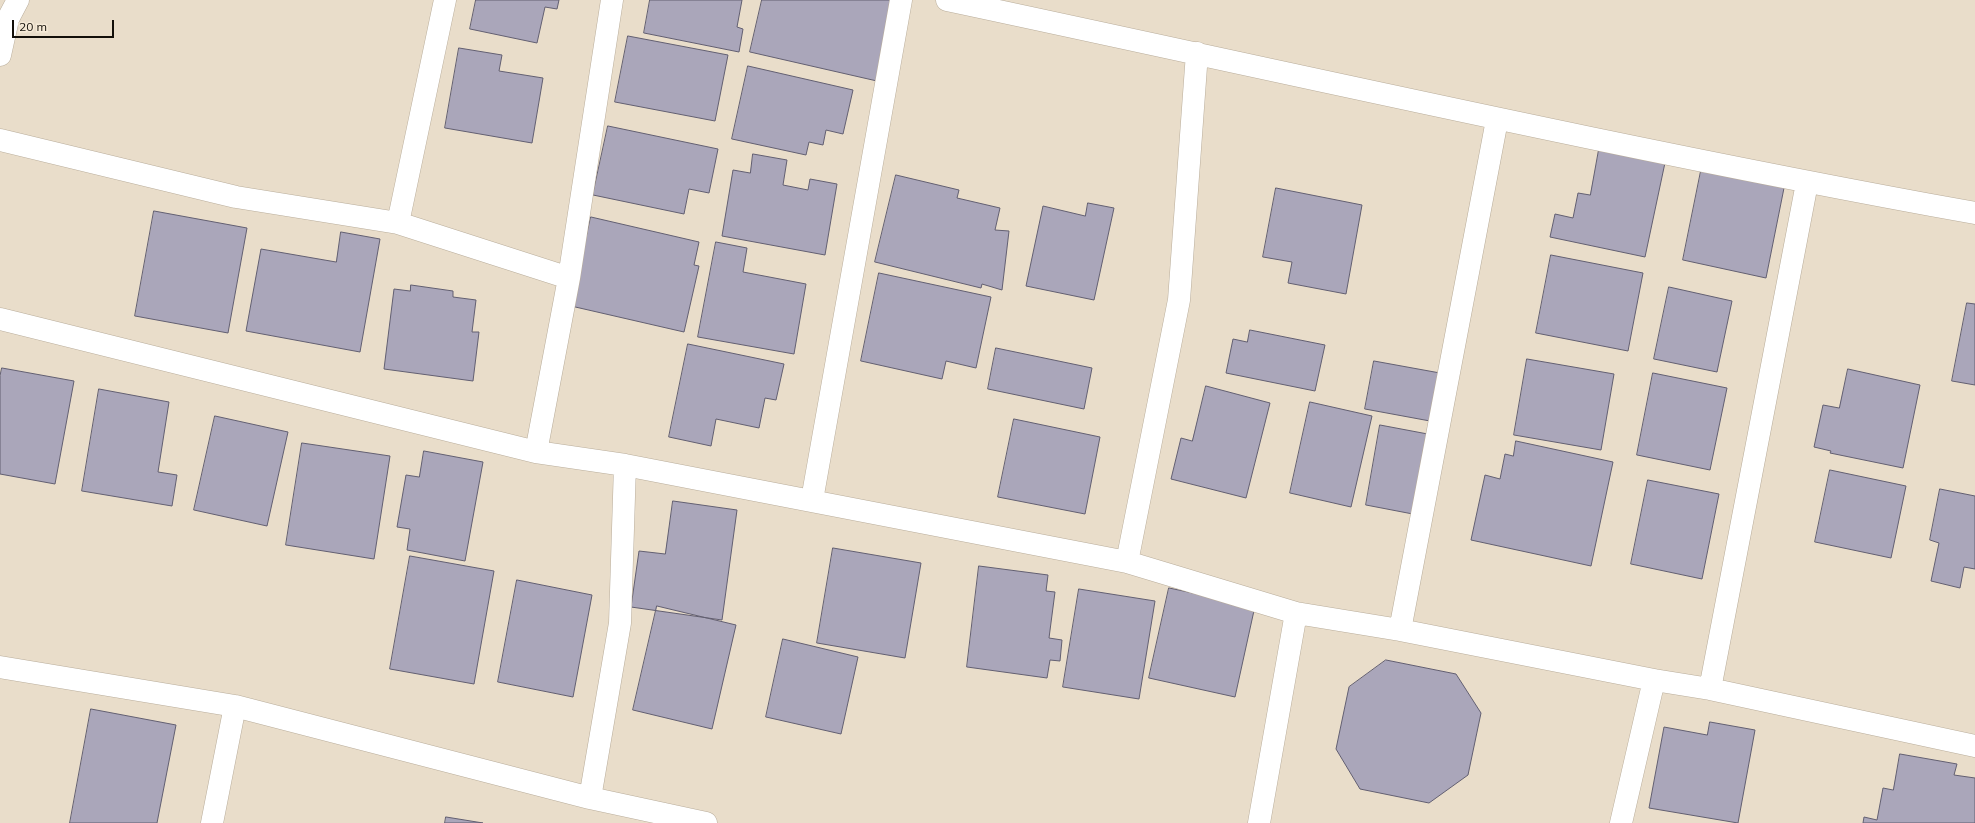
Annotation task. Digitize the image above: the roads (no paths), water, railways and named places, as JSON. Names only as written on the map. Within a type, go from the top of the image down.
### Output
[{"type":"street","points":[[398,224],[445,0]]},
{"type":"street","points":[[536,452],[569,278],[612,0]]},
{"type":"street","points":[[812,500],[901,0]]},
{"type":"street","points":[[947,0],[1197,53],[1498,120],[1807,183],[1975,213]]},
{"type":"street","points":[[0,55],[9,11]]},
{"type":"street","points":[[1127,562],[1179,300],[1197,53]]},
{"type":"street","points":[[1400,630],[1498,120]]},
{"type":"street","points":[[0,140],[236,197],[398,224],[569,278]]},
{"type":"street","points":[[1710,688],[1807,183]]},
{"type":"street","points":[[0,319],[536,452],[625,465],[1127,562],[1296,613],[1400,630],[1654,680],[1710,688],[1975,746]]},
{"type":"street","points":[[590,798],[620,622],[625,465]]},
{"type":"street","points":[[1259,823],[1296,613]]},
{"type":"street","points":[[0,667],[235,706],[590,798],[706,823]]},
{"type":"street","points":[[1621,823],[1654,680]]},
{"type":"street","points":[[212,823],[235,706]]}]
